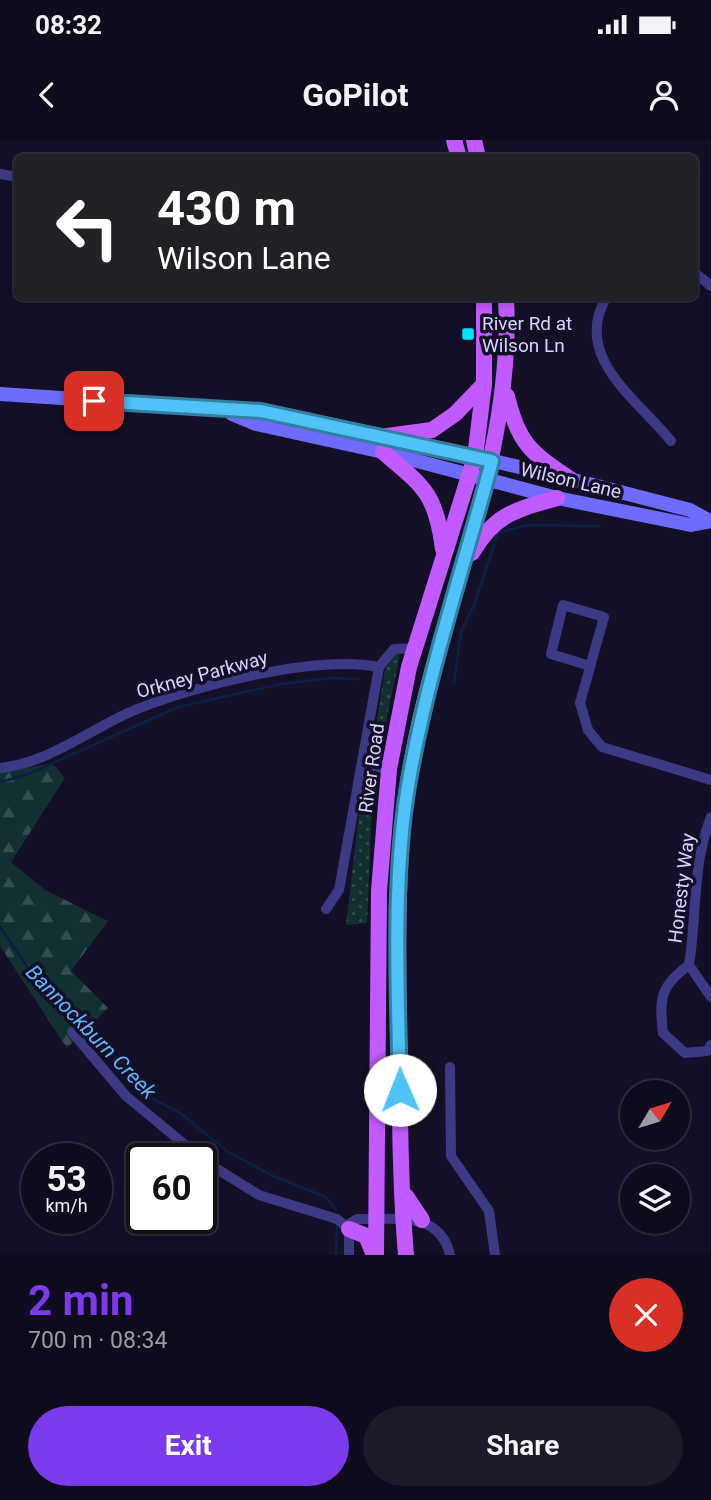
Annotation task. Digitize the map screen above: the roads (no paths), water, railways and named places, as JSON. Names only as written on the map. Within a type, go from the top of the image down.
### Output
[{"type":"main road","name":"River Road","points":[[375,1255],[379,891],[389,769],[415,648],[475,457],[484,384],[484,301]]},
{"type":"main road","name":"River Road","points":[[407,1255],[401,1184],[399,900],[407,789],[430,678],[492,461],[505,388],[508,338],[506,301]]},
{"type":"main road","points":[[444,556],[440,519],[429,493],[385,444],[432,430],[455,414],[484,384]]},
{"type":"main road","points":[[505,388],[513,423],[523,442],[534,455],[570,479]]},
{"type":"main road","name":"Wilson Lane","points":[[0,394],[224,411],[261,411],[385,444],[469,475],[557,498],[691,526],[710,521]]},
{"type":"main road","name":"Wilson Lane","points":[[385,444],[475,457],[570,479],[690,510],[710,521]]},
{"type":"main road","points":[[461,572],[478,541],[497,520],[513,511],[557,498]]},
{"type":"main road","points":[[401,1184],[408,1202],[422,1220]]},
{"type":"main road","points":[[349,1228],[366,1236],[375,1255]]},
{"type":"street","points":[[605,301],[597,317],[595,339],[612,379],[671,441]]},
{"type":"street","points":[[590,666],[551,654],[563,605],[604,617],[580,703],[588,730],[602,747],[711,780]]},
{"type":"street","points":[[379,667],[394,649],[415,648]]},
{"type":"street","name":"Orkney Parkway","points":[[0,768],[52,752],[127,714],[172,696],[306,666],[364,664],[379,667]]},
{"type":"street","name":"River Road","points":[[326,909],[339,890],[379,667]]},
{"type":"street","points":[[363,764],[389,769]]},
{"type":"street","name":"Honesty Way","points":[[711,817],[703,836],[695,893],[696,923],[689,965],[673,977],[659,1001],[663,1033],[685,1053],[706,1051],[711,1045]]},
{"type":"street","name":"Honesty Way","points":[[689,965],[711,997]]},
{"type":"street","points":[[72,1032],[126,1096],[182,1143]]},
{"type":"street","points":[[450,1068],[452,1156],[489,1211],[495,1255]]},
{"type":"street","points":[[217,1169],[259,1195],[337,1219],[349,1228]]},
{"type":"street","points":[[349,1255],[349,1228],[354,1220],[422,1220],[441,1233],[450,1255]]},
{"type":"waterway","points":[[454,684],[461,632],[474,605],[498,533],[526,525],[600,526]]},
{"type":"waterway","points":[[0,782],[26,775],[178,707],[281,684],[329,678],[358,679]]},
{"type":"waterway","name":"Bannockburn Creek","points":[[0,927],[37,981],[79,1016],[100,1046],[151,1098],[180,1113],[228,1152],[273,1176],[326,1197],[336,1210]]},
{"type":"waterway","name":"Bannockburn Creek","points":[[336,1255],[337,1227]]},
{"type":"place","name":"River Rd at Wilson Ln","points":[[468,334]]}]
